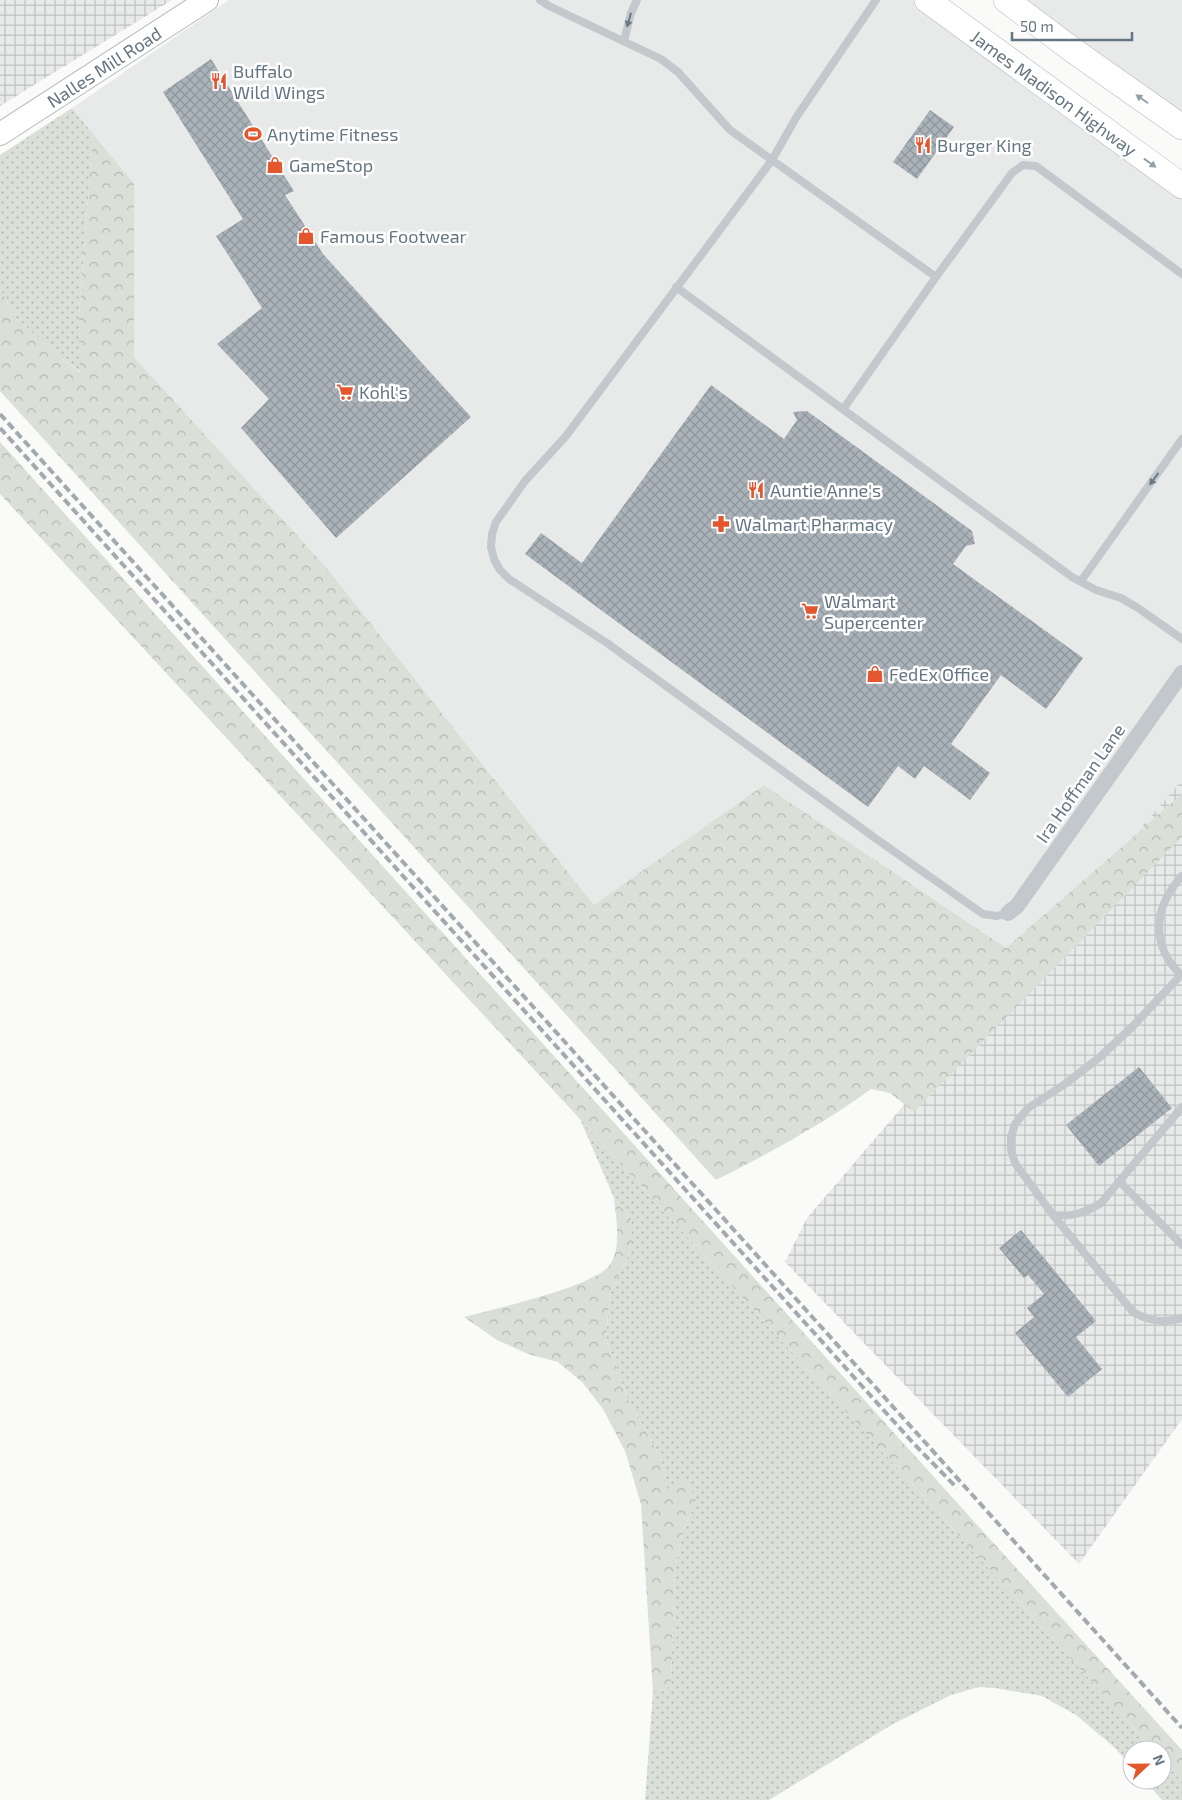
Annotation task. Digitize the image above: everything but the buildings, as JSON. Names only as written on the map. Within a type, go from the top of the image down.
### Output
[{"type":"main road","name":"James Madison Highway","points":[[927,0],[1182,186]]},
{"type":"main road","points":[[1006,0],[1074,51],[1182,127]]},
{"type":"street","name":"Nalles Mill Road","points":[[0,134],[207,0]]},
{"type":"street","name":"Ira Hoffman Lane","points":[[1008,913],[1017,906],[1182,673]]},
{"type":"lane","points":[[540,0],[661,59],[678,72],[730,130],[936,277]]},
{"type":"lane","points":[[624,41],[631,13],[637,0]]},
{"type":"lane","points":[[876,0],[797,116],[772,160],[566,436],[525,481],[496,522],[491,546],[494,559],[500,570],[509,579],[607,643],[983,914],[996,916],[1008,913]]},
{"type":"lane","points":[[844,408],[1012,173],[1023,165],[1036,166],[1182,274]]},
{"type":"lane","points":[[676,287],[844,408],[1072,577],[1096,590],[1121,598],[1182,639]]},
{"type":"lane","points":[[1081,581],[1182,440]]},
{"type":"lane","points":[[1182,876],[1173,886],[1164,902],[1158,932],[1163,948],[1171,963],[1181,975],[1132,1027],[1100,1057],[1065,1084],[1028,1108],[1015,1124],[1011,1144],[1015,1163],[1053,1214],[1133,1312],[1145,1319],[1158,1322],[1182,1318]]},
{"type":"lane","points":[[1053,1214],[1064,1216],[1078,1215],[1089,1211],[1101,1203],[1182,1107]]},
{"type":"lane","points":[[1120,1182],[1182,1245]]},
{"type":"shaded area","points":[[0,0],[172,0],[0,106]]},
{"type":"shaded area","points":[[229,0],[925,0],[1182,199],[1182,794],[1006,948],[764,785],[595,906],[326,567],[134,357],[134,185],[72,108]]},
{"type":"shaded area","points":[[1010,0],[1182,0],[1182,124]]},
{"type":"shaded area","points":[[1182,780],[1182,1419],[1079,1564],[785,1262],[807,1218]]},
{"type":"green space","points":[[72,108],[93,134],[79,314],[81,372],[62,359],[16,318],[0,289],[0,155]]},
{"type":"green space","points":[[93,134],[134,184],[134,357],[326,567],[594,905],[764,785],[1006,948],[1182,794],[1182,837],[914,1112],[890,1093],[871,1089],[796,1138],[716,1180],[0,391],[0,289],[16,318],[62,359],[80,372],[79,315]]},
{"type":"green space","points":[[0,442],[1182,1750],[1182,1781],[1172,1770],[1172,1740],[1145,1740],[580,1119],[0,494]]},
{"type":"green space","points":[[580,1119],[1145,1740],[1122,1740],[1122,1756],[1076,1715],[1042,1696],[979,1687],[951,1695],[893,1724],[769,1800],[645,1800],[653,1692],[667,1689],[671,1680],[675,1570],[682,1534],[696,1501],[667,1490],[661,1458],[629,1402],[606,1339],[610,1292],[632,1248],[632,1220],[614,1198]]},
{"type":"green space","points":[[614,1198],[632,1220],[632,1248],[610,1292],[606,1339],[629,1402],[661,1458],[667,1490],[680,1480],[691,1488],[696,1501],[682,1534],[675,1570],[671,1680],[667,1689],[653,1692],[641,1504],[625,1451],[603,1409],[582,1382],[558,1362],[528,1354],[497,1340],[464,1317],[564,1289],[599,1274],[609,1266],[616,1251],[617,1224]]},
{"type":"green space","points":[[1172,1770],[1182,1781],[1182,1800],[1162,1800],[1153,1790],[1172,1790]]},
{"type":"railway","points":[[0,414],[1182,1728]]},
{"type":"railway","points":[[0,428],[915,1445],[957,1488]]},
{"type":"place","name":"Buffalo Wild Wings","points":[[219,81]]},
{"type":"place","name":"Anytime Fitness","points":[[253,134]]},
{"type":"place","name":"Burger King","points":[[923,145]]},
{"type":"place","name":"GameStop","points":[[275,165]]},
{"type":"place","name":"Famous Footwear","points":[[306,236]]},
{"type":"place","name":"Kohl's","points":[[345,392]]},
{"type":"place","name":"Auntie Anne's","points":[[756,490]]},
{"type":"place","name":"Walmart Pharmacy","points":[[721,524]]},
{"type":"place","name":"Walmart Supercenter","points":[[810,611]]},
{"type":"place","name":"FedEx Office","points":[[875,674]]}]
